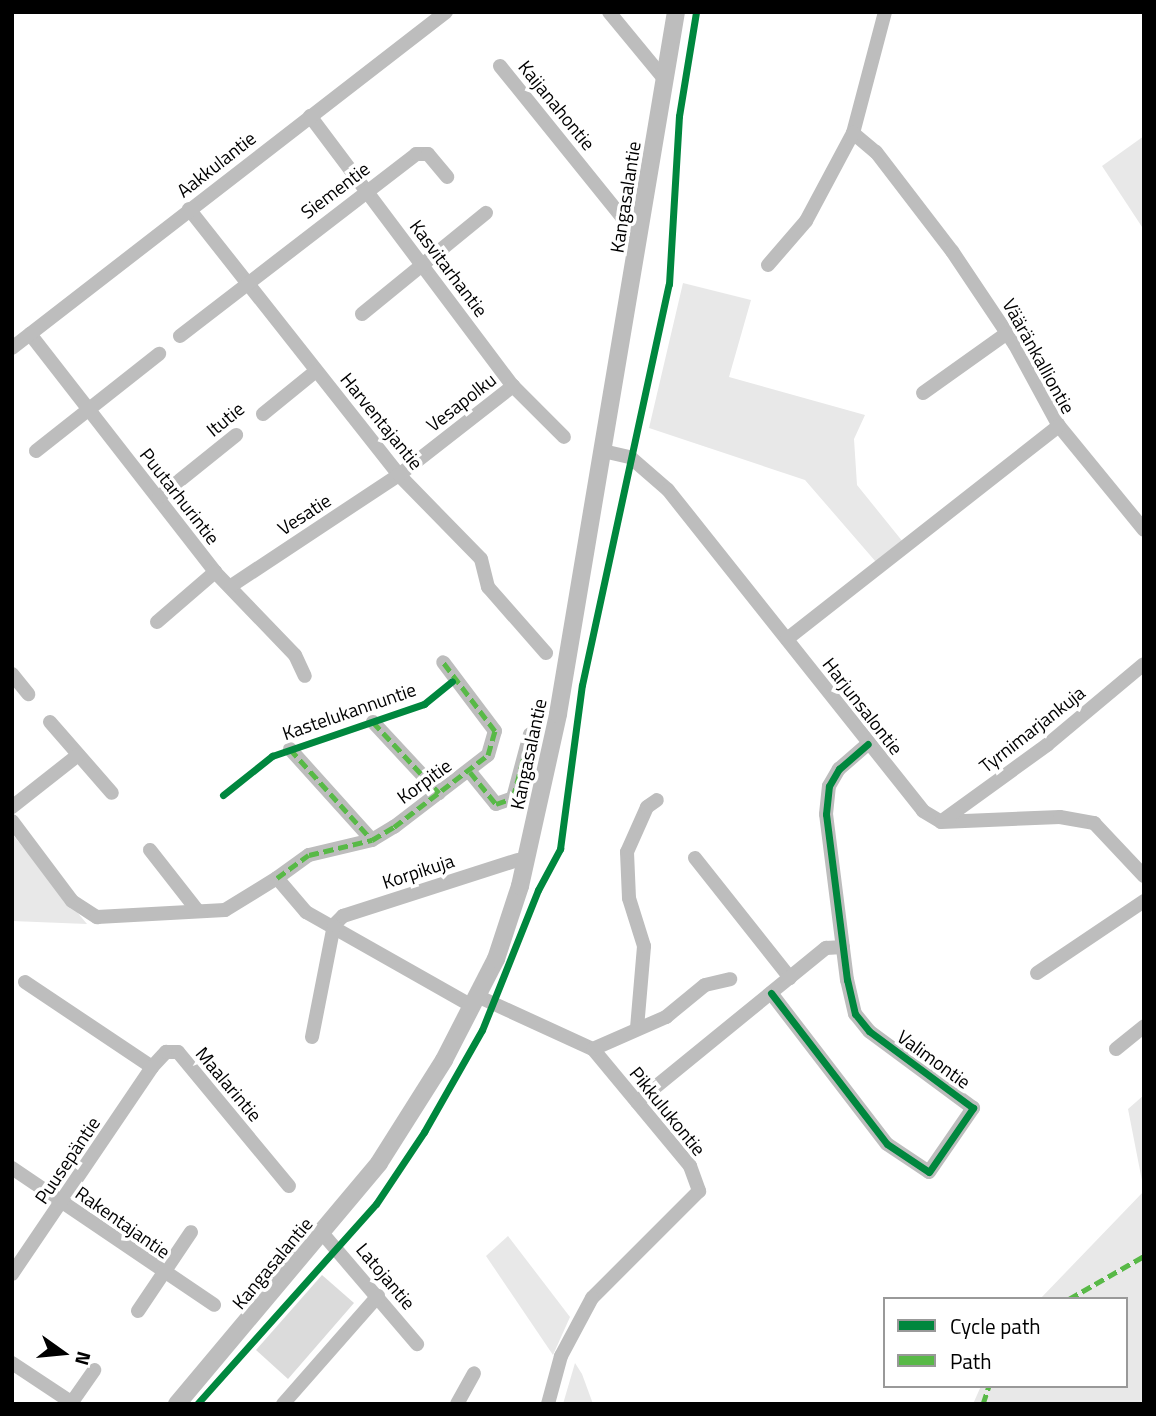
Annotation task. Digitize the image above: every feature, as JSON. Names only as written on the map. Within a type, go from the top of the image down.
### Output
[{"type":"main road","name":"Kangasalantie","points":[[177,1404],[323,1234],[410,1118],[475,1001],[512,913],[531,843],[603,451],[676,12]]},
{"type":"street","name":"Aakkulantie","points":[[12,348],[446,12]]},
{"type":"street","points":[[609,12],[665,80]]},
{"type":"street","points":[[768,265],[806,221],[853,134],[885,12]]},
{"type":"street","name":"Kaijanahontie","points":[[500,66],[625,221],[641,227]]},
{"type":"street","name":"Kasvitarhantie","points":[[310,116],[513,386],[564,437]]},
{"type":"street","name":"Vääränkalliontie","points":[[787,639],[1059,426],[1007,333],[893,174],[853,134]]},
{"type":"street","name":"Siementie","points":[[180,336],[245,282],[416,154],[428,154],[447,177]]},
{"type":"street","name":"Harventajantie","points":[[189,209],[400,475],[481,559],[488,587],[546,653]]},
{"type":"street","points":[[362,314],[486,213]]},
{"type":"street","points":[[923,393],[1007,333]]},
{"type":"street","name":"Puutarhurintie","points":[[30,334],[215,572],[295,655],[305,676]]},
{"type":"street","points":[[36,451],[87,408],[159,354]]},
{"type":"street","name":"Itutie","points":[[263,414],[316,371]]},
{"type":"street","name":"Vesapolku","points":[[400,475],[513,386]]},
{"type":"street","points":[[1059,426],[1144,530]]},
{"type":"street","name":"Itutie","points":[[159,498],[236,435]]},
{"type":"street","name":"Harjunsalontie","points":[[603,451],[630,457],[668,490],[923,811],[941,822]]},
{"type":"street","name":"Vesatie","points":[[231,586],[400,475]]},
{"type":"street","points":[[157,622],[215,572]]},
{"type":"street","name":"Korpitie","points":[[12,821],[72,901],[97,917],[197,909],[225,910],[309,855],[372,840],[470,772],[488,755],[495,731],[443,662]]},
{"type":"street","name":"Tyrnimarjankuja","points":[[941,822],[1047,745],[1144,664]]},
{"type":"street","points":[[12,674],[28,694]]},
{"type":"street","points":[[50,722],[112,793]]},
{"type":"street","points":[[373,722],[439,793]]},
{"type":"street","points":[[470,772],[496,804],[513,798],[530,734]]},
{"type":"street","name":"Valimontie","points":[[771,993],[887,1144],[929,1172],[973,1108],[869,1031],[855,1014],[843,947],[826,814],[829,786],[868,744]]},
{"type":"street","points":[[290,749],[372,840]]},
{"type":"street","points":[[12,807],[78,755]]},
{"type":"street","points":[[638,1028],[644,946],[629,898],[627,852],[647,807],[657,800]]},
{"type":"street","points":[[941,822],[1060,817],[1094,823],[1144,876]]},
{"type":"street","points":[[150,850],[197,909]]},
{"type":"street","points":[[695,858],[790,978]]},
{"type":"street","name":"Korpikuja","points":[[334,925],[349,913],[517,860]]},
{"type":"street","points":[[277,878],[306,912],[334,925],[383,958],[475,1001]]},
{"type":"street","points":[[1037,974],[1144,901]]},
{"type":"street","points":[[312,1037],[334,925]]},
{"type":"street","points":[[636,1102],[825,948],[843,947]]},
{"type":"street","points":[[593,1049],[666,1017],[705,985],[730,979]]},
{"type":"street","points":[[24,982],[152,1067]]},
{"type":"street","name":"Pikkulukontie","points":[[475,1001],[593,1049],[690,1166],[699,1191],[592,1298],[561,1356],[548,1404]]},
{"type":"street","points":[[1116,1049],[1144,1026]]},
{"type":"street","name":"Maalarintie","points":[[152,1067],[166,1052],[178,1052],[289,1186]]},
{"type":"street","name":"Puusepäntie","points":[[12,1274],[152,1067]]},
{"type":"street","name":"Rakentajantie","points":[[12,1168],[163,1273],[214,1305]]},
{"type":"street","points":[[138,1311],[191,1232]]},
{"type":"street","name":"Latojantie","points":[[323,1234],[417,1344]]},
{"type":"street","points":[[283,1404],[378,1296]]},
{"type":"street","points":[[12,1363],[73,1403],[94,1370]]},
{"type":"street","points":[[457,1404],[474,1373]]},
{"type":"shaded area","points":[[1144,136],[1144,230],[1102,166]]},
{"type":"shaded area","points":[[683,283],[751,300],[729,377],[865,415],[854,439],[857,485],[903,542],[876,562],[805,480],[649,428]]},
{"type":"shaded area","points":[[12,834],[87,924],[12,921]]},
{"type":"shaded area","points":[[1144,1095],[1144,1191],[1128,1109]]},
{"type":"shaded area","points":[[1144,1191],[1144,1404],[973,1404],[980,1388],[1128,1388],[1128,1297],[1042,1297]]},
{"type":"shaded area","points":[[508,1236],[570,1317],[553,1355],[486,1256]]},
{"type":"shaded area","points":[[575,1363],[582,1374],[593,1404],[563,1404]]},
{"type":"building","points":[[322,1275],[354,1303],[288,1379],[256,1350]]},
{"type":"marked path","points":[[277,878],[309,855],[372,840],[394,827],[488,755],[495,731],[443,662]]},
{"type":"marked path","points":[[373,722],[439,793]]},
{"type":"marked path","points":[[470,772],[496,804],[513,798],[530,734]]},
{"type":"marked path","points":[[290,749],[372,840]]},
{"type":"marked path","points":[[1072,1297],[1144,1256]]},
{"type":"marked path","points":[[983,1404],[988,1388]]},
{"type":"cycle path","points":[[197,1404],[376,1204],[424,1132],[482,1030],[538,890],[560,849],[582,685],[669,284],[679,116],[696,12]]},
{"type":"cycle path","name":"Kastelukannuntie","points":[[223,795],[272,756],[424,704],[452,681]]},
{"type":"cycle path","points":[[771,993],[887,1144],[929,1172],[973,1108],[869,1031],[855,1014],[847,980],[826,814],[829,786],[839,769],[868,744]]}]
